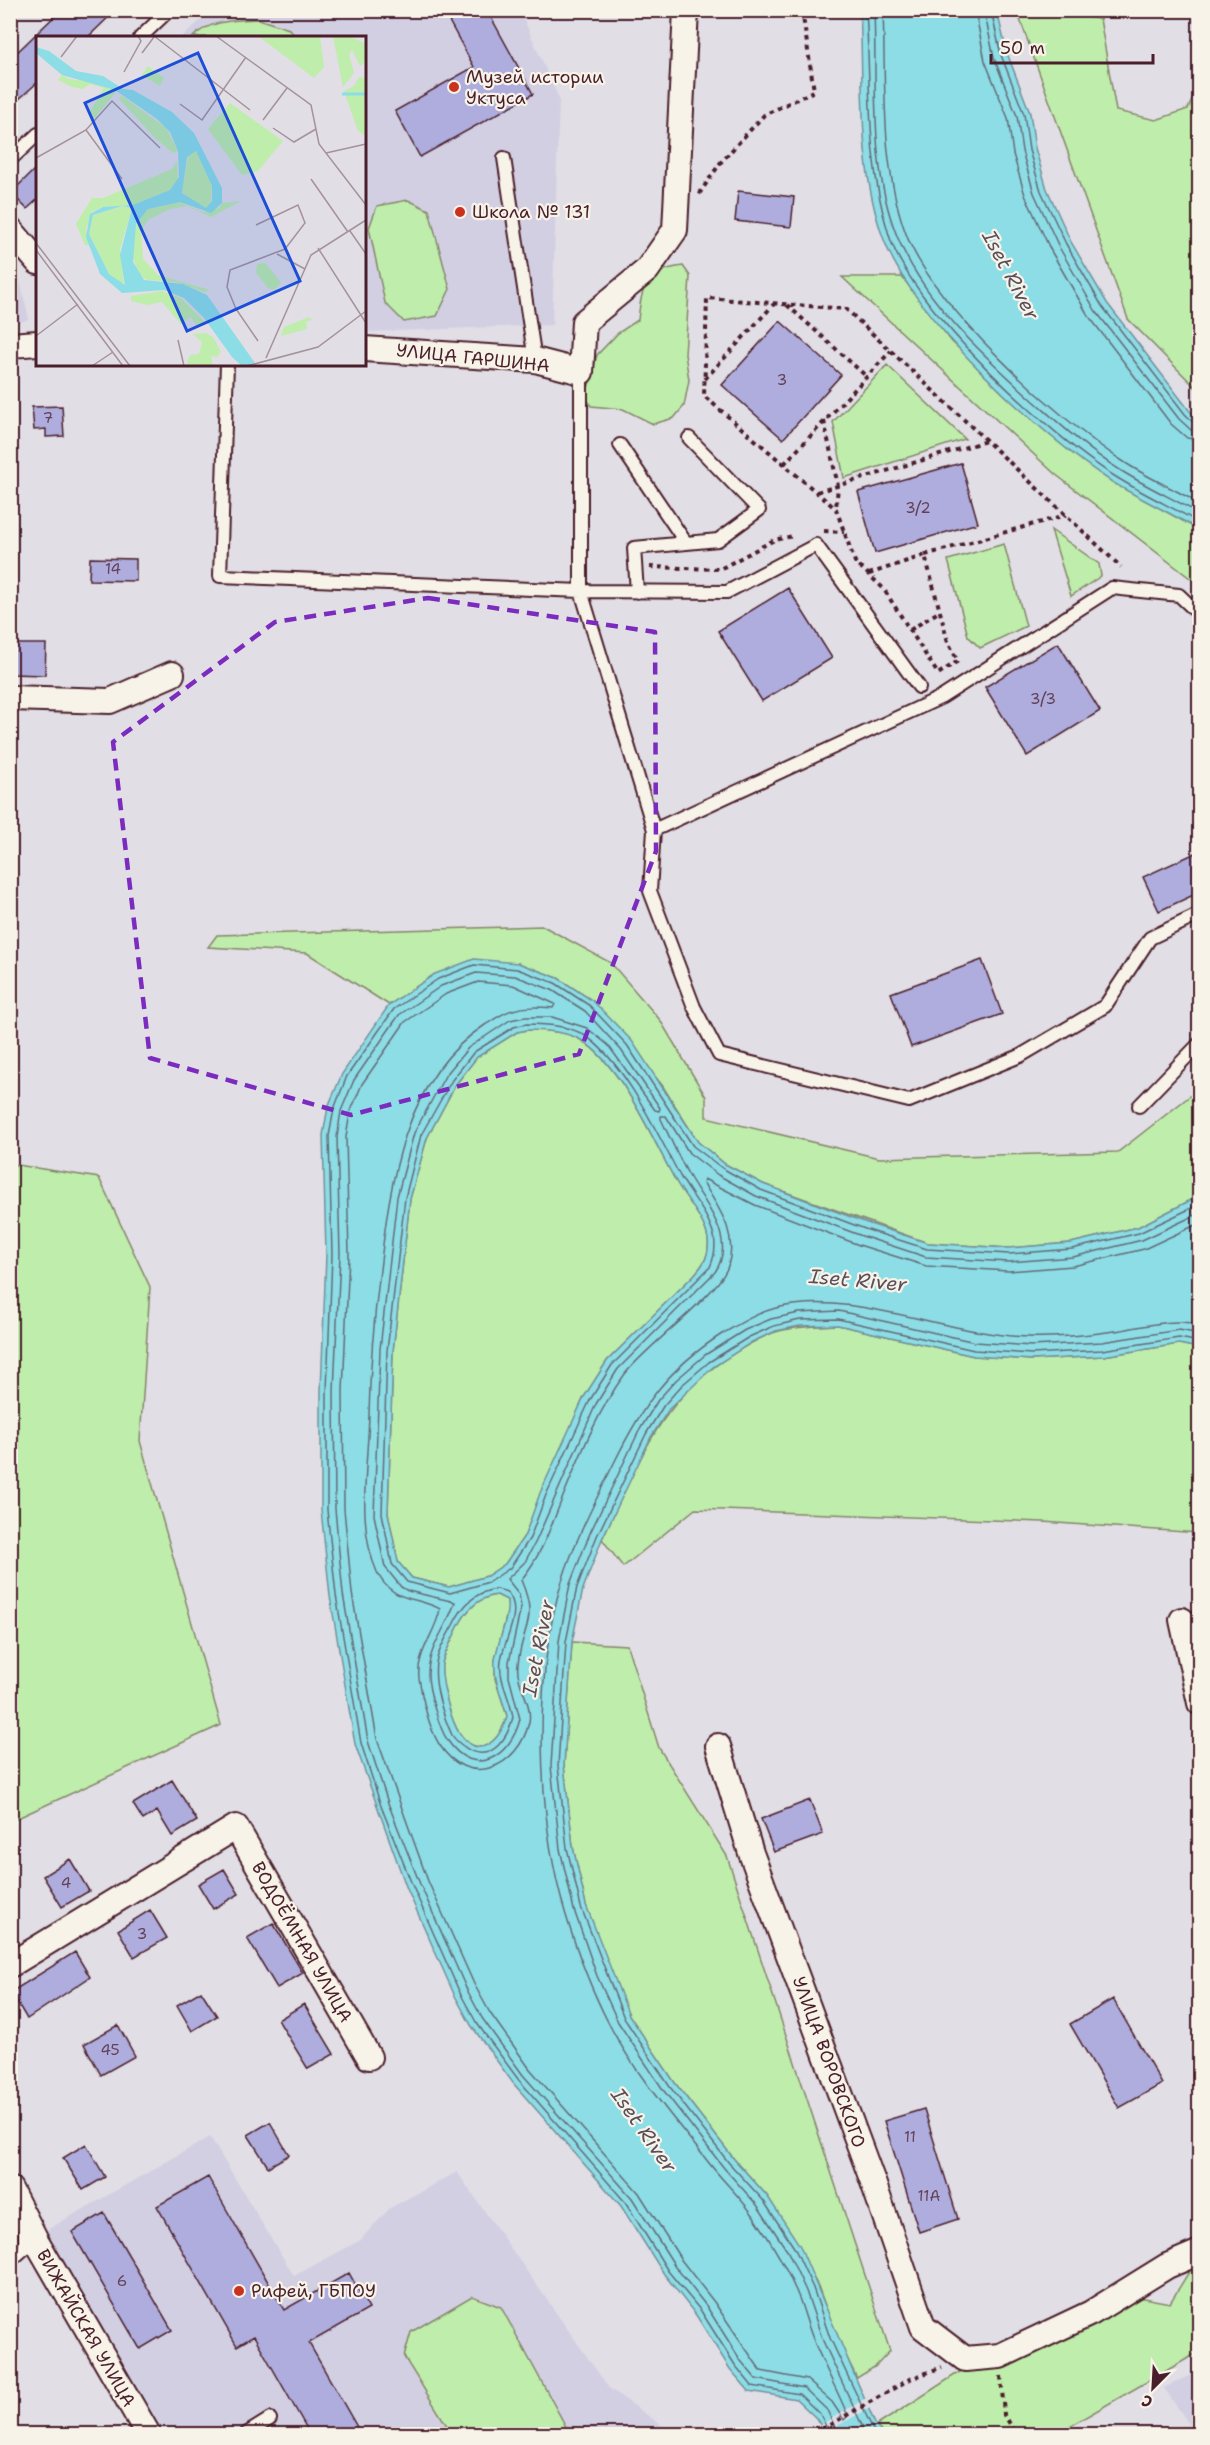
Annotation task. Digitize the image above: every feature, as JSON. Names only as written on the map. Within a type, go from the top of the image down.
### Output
[{"type":"street","points":[[581,372],[584,322],[647,270],[675,230],[686,10]]},
{"type":"street","points":[[10,229],[36,260]]},
{"type":"street","points":[[10,345],[36,343]]},
{"type":"street","name":"УЛИЦА ГАРШИНА","points":[[366,349],[535,360],[581,372]]},
{"type":"street","points":[[10,698],[110,701],[172,674]]},
{"type":"street","points":[[1182,1620],[1200,1703]]},
{"type":"street","name":"УЛИЦА ВОРОВСКОГО","points":[[717,1746],[751,1853],[873,2182],[923,2327],[965,2359],[1000,2356]]},
{"type":"street","name":"ВОДОЁМНАЯ УЛИЦА","points":[[10,1965],[236,1827],[369,2057]]},
{"type":"street","name":"ВИЖАЙСКАЯ УЛИЦА","points":[[10,2188],[148,2434]]},
{"type":"street","points":[[1000,2356],[1091,2313],[1167,2266],[1200,2252]]},
{"type":"lane","points":[[142,36],[169,10]]},
{"type":"lane","points":[[10,160],[36,136]]},
{"type":"lane","points":[[504,158],[535,360]]},
{"type":"lane","points":[[227,366],[220,576],[581,591],[728,592],[816,545],[919,687]]},
{"type":"lane","points":[[581,372],[581,591],[654,830],[650,891],[694,1007],[719,1055],[909,1101],[1020,1056],[1105,1006],[1150,938],[1200,914]]},
{"type":"lane","points":[[637,592],[634,548],[718,540],[759,510],[689,438]]},
{"type":"lane","points":[[620,445],[686,543]]},
{"type":"lane","points":[[654,830],[942,697],[1113,588],[1179,595],[1200,615]]},
{"type":"lane","points":[[1139,1106],[1200,1043]]},
{"type":"lane","points":[[10,2261],[25,2248],[25,2218]]},
{"type":"lane","points":[[246,2434],[270,2419]]},
{"type":"path","points":[[675,230],[721,162],[764,115],[814,91],[802,10]]},
{"type":"path","points":[[836,509],[704,396],[707,298],[846,309],[1121,567]]},
{"type":"path","points":[[705,379],[775,303]]},
{"type":"path","points":[[786,304],[866,376]]},
{"type":"path","points":[[784,464],[891,351]]},
{"type":"path","points":[[824,421],[838,486],[836,509],[855,562],[883,588],[938,674],[958,661],[948,642],[926,555]]},
{"type":"path","points":[[817,492],[986,441]]},
{"type":"path","points":[[869,574],[926,555],[1066,515]]},
{"type":"path","points":[[822,531],[844,532]]},
{"type":"path","points":[[635,567],[720,569],[774,540],[803,535]]},
{"type":"path","points":[[910,630],[940,611]]},
{"type":"path","points":[[1000,2356],[1004,2415],[1017,2434]]},
{"type":"path","points":[[814,2434],[910,2379]]},
{"type":"highlighted area","points":[[428,598],[655,632],[656,851],[579,1054],[351,1115],[150,1058],[113,742],[275,622]]},
{"type":"shaded area","name":"Школа № 131","points":[[211,11],[520,11],[559,99],[552,325],[366,332],[366,36],[183,36]]},
{"type":"shaded area","points":[[11,264],[19,276],[29,319],[11,325]]},
{"type":"shaded area","points":[[210,2137],[294,2276],[359,2241],[390,2208],[457,2172],[609,2388],[674,2434],[162,2434],[45,2231]]},
{"type":"shaded area","points":[[1199,2371],[1199,2434],[1196,2434],[1164,2388]]},
{"type":"green space","points":[[1017,11],[1039,11],[1100,19],[1116,111],[1156,120],[1188,109],[1199,83],[1199,391],[1128,319]]},
{"type":"green space","points":[[258,19],[289,29],[295,36],[194,36],[207,27],[232,21]]},
{"type":"green space","points":[[408,200],[429,210],[450,289],[437,316],[404,322],[385,303],[369,228],[377,206]]},
{"type":"green space","points":[[683,266],[690,276],[685,354],[689,380],[684,406],[674,418],[653,424],[623,409],[591,406],[586,396],[597,355],[618,333],[638,320],[644,289],[653,276],[670,268]]},
{"type":"green space","points":[[842,277],[902,277],[952,342],[1058,441],[1113,482],[1199,530],[1199,585],[1055,474]]},
{"type":"green space","points":[[887,365],[965,439],[844,478],[833,422]]},
{"type":"green space","points":[[1051,530],[1099,564],[1101,576],[1071,596]]},
{"type":"green space","points":[[1004,544],[1026,626],[980,648],[968,636],[948,560]]},
{"type":"green space","points":[[543,926],[611,963],[660,1020],[706,1097],[706,1117],[879,1158],[1118,1152],[1199,1089],[1199,1196],[1138,1227],[1071,1243],[1008,1248],[928,1243],[763,1184],[725,1164],[698,1142],[662,1085],[593,1001],[558,978],[518,963],[435,974],[389,1005],[307,953],[208,947],[217,935]]},
{"type":"green space","points":[[527,1030],[555,1032],[575,1037],[596,1052],[610,1068],[624,1086],[677,1183],[700,1217],[708,1239],[708,1250],[703,1263],[694,1275],[607,1361],[584,1397],[525,1535],[505,1564],[487,1576],[449,1587],[412,1578],[398,1562],[388,1513],[393,1351],[410,1199],[427,1138],[456,1084],[477,1057],[517,1032]]},
{"type":"green space","points":[[11,1164],[99,1178],[150,1287],[140,1441],[221,1725],[11,1821]]},
{"type":"green space","points":[[838,1325],[974,1356],[1032,1360],[1103,1356],[1179,1344],[1199,1348],[1199,1533],[1043,1522],[695,1509],[623,1567],[602,1539],[653,1435],[687,1391],[734,1353],[767,1335],[793,1328]]},
{"type":"green space","points":[[497,1595],[507,1600],[508,1609],[495,1660],[495,1679],[507,1716],[495,1739],[482,1747],[468,1742],[460,1734],[453,1720],[446,1700],[442,1663],[468,1611],[483,1599]]},
{"type":"green space","points":[[572,1642],[627,1645],[659,1748],[727,1856],[890,2351],[876,2366],[857,2378],[836,2336],[818,2286],[768,2197],[734,2159],[675,2083],[629,2015],[610,1971],[586,1905],[573,1847],[564,1765]]},
{"type":"green space","points":[[1199,2267],[1199,2352],[1056,2434],[883,2434],[876,2426],[961,2371],[1010,2362],[1138,2297],[1170,2303],[1190,2270]]},
{"type":"green space","points":[[472,2296],[501,2307],[570,2434],[452,2434],[404,2357],[411,2332]]},
{"type":"water","name":"Iset River","points":[[860,11],[997,11],[1007,53],[1030,113],[1035,148],[1047,189],[1071,242],[1107,303],[1199,420],[1199,530],[1112,482],[1051,436],[1017,406],[951,339],[922,305],[899,271],[884,240],[869,185],[863,127]]},
{"type":"water","name":"Iset River","points":[[474,959],[518,963],[558,978],[593,1001],[632,1041],[698,1142],[725,1164],[763,1184],[928,1243],[1008,1248],[1071,1243],[1138,1227],[1199,1196],[1199,1348],[1179,1344],[1103,1356],[1032,1360],[974,1356],[838,1325],[800,1326],[776,1331],[752,1342],[713,1367],[669,1409],[651,1437],[602,1539],[583,1589],[572,1642],[564,1765],[573,1847],[586,1905],[629,2015],[675,2083],[734,2159],[768,2197],[800,2246],[876,2426],[883,2434],[826,2434],[816,2418],[796,2399],[749,2391],[730,2369],[696,2315],[664,2274],[621,2206],[513,2083],[471,2025],[454,1994],[407,1889],[355,1744],[330,1596],[321,1510],[321,1391],[326,1255],[323,1135],[328,1107],[342,1074],[389,1005],[435,974]],"holes":[[[527,1030],[555,1032],[575,1037],[596,1052],[610,1067],[624,1086],[677,1183],[700,1217],[708,1239],[708,1250],[703,1263],[694,1275],[607,1361],[584,1397],[540,1493],[525,1535],[505,1564],[487,1576],[449,1587],[412,1578],[398,1562],[388,1513],[393,1351],[410,1199],[427,1138],[456,1084],[477,1057],[517,1032]],[[497,1595],[507,1600],[505,1623],[495,1660],[497,1681],[507,1716],[495,1739],[482,1747],[468,1742],[460,1734],[453,1720],[444,1689],[442,1663],[468,1611],[483,1599]]]},
{"type":"pier","points":[[868,2397],[872,2407],[822,2434],[817,2427]]},
{"type":"building","points":[[61,10],[116,10],[89,36],[36,36],[36,84],[10,107],[10,59]]},
{"type":"building","points":[[443,10],[487,10],[533,94],[420,157],[395,111],[474,67]]},
{"type":"building","points":[[36,168],[36,201],[27,209],[11,193]]},
{"type":"building","points":[[738,191],[794,197],[791,227],[735,221]]},
{"type":"building","points":[[780,321],[841,375],[783,439],[722,385]]},
{"type":"building","points":[[62,406],[64,436],[46,437],[46,429],[34,430],[32,407]]},
{"type":"building","points":[[961,463],[978,523],[875,553],[858,492]]},
{"type":"building","points":[[90,558],[136,559],[136,581],[89,580]]},
{"type":"building","points":[[788,588],[832,658],[762,701],[718,631]]},
{"type":"building","points":[[1058,643],[1100,711],[1027,756],[985,687]]},
{"type":"building","points":[[10,644],[46,644],[45,675],[10,674]]},
{"type":"building","points":[[1200,851],[1200,892],[1159,911],[1143,877]]},
{"type":"building","points":[[982,960],[1002,1014],[911,1047],[891,993]]},
{"type":"building","points":[[172,1780],[197,1821],[172,1836],[157,1811],[143,1820],[133,1804]]},
{"type":"building","points":[[810,1800],[823,1834],[774,1852],[761,1819]]},
{"type":"building","points":[[70,1859],[89,1891],[62,1907],[43,1876]]},
{"type":"building","points":[[224,1869],[239,1894],[213,1909],[198,1884]]},
{"type":"building","points":[[150,1910],[167,1938],[134,1957],[118,1930]]},
{"type":"building","points":[[273,1923],[303,1973],[277,1988],[247,1938]]},
{"type":"building","points":[[75,1952],[90,1977],[27,2019],[11,1992]]},
{"type":"building","points":[[201,1991],[217,2016],[192,2031],[177,2005]]},
{"type":"building","points":[[1113,1999],[1162,2084],[1119,2108],[1070,2024]]},
{"type":"building","points":[[304,2004],[334,2054],[308,2069],[278,2020]]},
{"type":"building","points":[[118,2025],[135,2056],[101,2075],[84,2044]]},
{"type":"building","points":[[924,2109],[958,2219],[919,2232],[884,2121]]},
{"type":"building","points":[[270,2122],[289,2155],[268,2167],[248,2135]]},
{"type":"building","points":[[86,2144],[105,2177],[83,2190],[63,2158]]},
{"type":"building","name":"Рифей, ГБПОУ","points":[[208,2177],[284,2310],[349,2273],[369,2309],[309,2343],[361,2434],[310,2434],[254,2336],[237,2346],[157,2206]]},
{"type":"building","points":[[104,2213],[172,2330],[140,2349],[72,2232]]},
{"type":"place","name":"Музей истории Уктуса","points":[[454,87]]},
{"type":"place","name":"Школа № 131","points":[[460,212]]},
{"type":"place","name":"Рифей, ГБПОУ","points":[[239,2291]]}]
